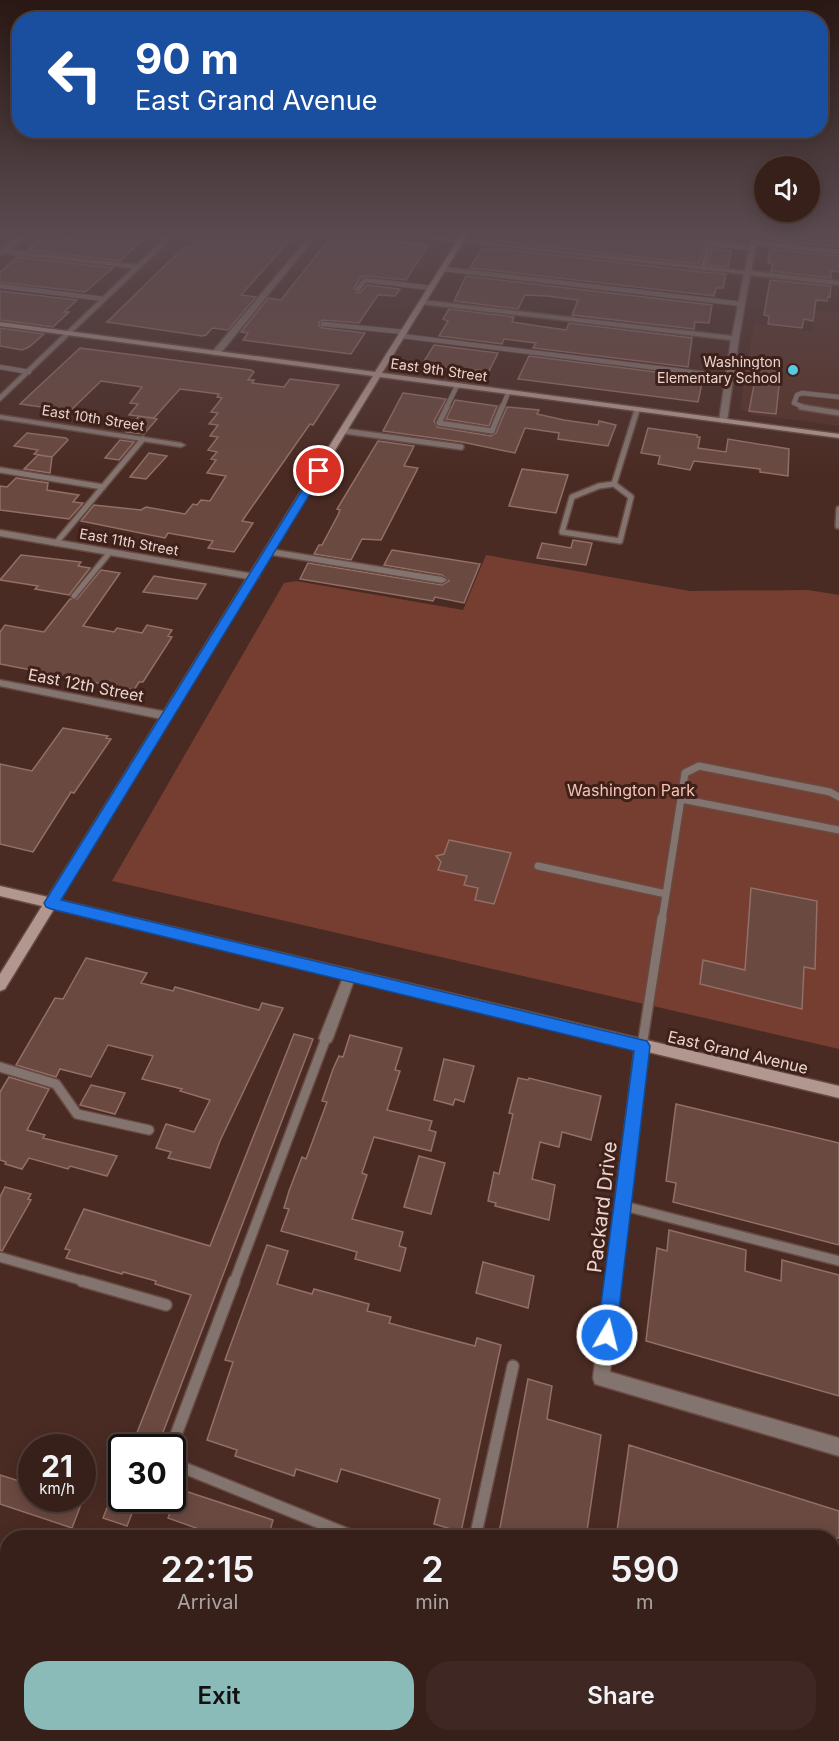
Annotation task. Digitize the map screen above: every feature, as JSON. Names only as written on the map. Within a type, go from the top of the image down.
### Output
[{"type":"street","points":[[0,399],[92,311]]},
{"type":"street","points":[[216,353],[251,311]]},
{"type":"street","points":[[0,985],[270,552],[417,311]]},
{"type":"street","points":[[502,311],[735,338]]},
{"type":"street","points":[[723,421],[741,311]]},
{"type":"street","name":"East 9th Street","points":[[0,324],[839,436]]},
{"type":"street","name":"East 10th Street","points":[[0,417],[181,446]]},
{"type":"street","name":"East 11th Street","points":[[0,533],[254,577]]},
{"type":"street","points":[[270,552],[442,580]]},
{"type":"street","name":"East 12th Street","points":[[0,683],[167,716]]},
{"type":"street","name":"East Grand Avenue","points":[[0,891],[839,1092]]},
{"type":"street","points":[[326,1038],[350,975]]},
{"type":"street","name":"Packard Drive","points":[[642,1046],[601,1378],[839,1447]]},
{"type":"lane","points":[[323,324],[730,377]]},
{"type":"lane","points":[[0,367],[29,372]]},
{"type":"lane","points":[[457,386],[439,423],[492,431],[508,393]]},
{"type":"lane","points":[[839,397],[802,393],[797,395],[794,403],[803,408],[839,413]]},
{"type":"lane","points":[[614,484],[637,410]]},
{"type":"lane","points":[[344,431],[461,447]]},
{"type":"lane","points":[[56,543],[142,439]]},
{"type":"lane","points":[[0,470],[103,487]]},
{"type":"lane","points":[[614,484],[631,496],[620,541],[562,532],[572,497],[600,486],[614,484]]},
{"type":"lane","points":[[838,526],[839,509]]},
{"type":"lane","points":[[74,596],[110,552]]},
{"type":"lane","points":[[642,1046],[685,773],[699,766],[830,792],[839,797]]},
{"type":"lane","points":[[681,799],[839,830]]},
{"type":"lane","points":[[538,866],[666,894]]},
{"type":"lane","points":[[176,1434],[326,1038]]},
{"type":"lane","points":[[0,1067],[56,1084],[77,1114],[149,1130]]},
{"type":"lane","points":[[624,1206],[839,1261]]},
{"type":"lane","points":[[0,1257],[166,1305]]},
{"type":"lane","points":[[477,1530],[513,1365]]},
{"type":"lane","points":[[186,1469],[340,1530]]},
{"type":"shaded area","name":"Washington Elementary School","points":[[815,311],[839,313],[839,426],[754,415],[740,409],[754,324],[813,331]]},
{"type":"green space","name":"Washington Park","points":[[486,555],[690,591],[808,590],[839,595],[839,1049],[112,881],[284,583],[296,581],[463,610]]},
{"type":"building","points":[[0,311],[69,312],[53,327],[0,320]]},
{"type":"building","points":[[118,311],[244,311],[228,330],[212,328],[202,336],[107,322]]},
{"type":"building","points":[[257,311],[367,311],[359,323],[323,320],[319,322],[319,326],[323,328],[365,333],[351,354],[243,340],[248,333],[241,332]]},
{"type":"building","points":[[448,311],[467,311],[514,317],[512,322],[566,330],[569,323],[692,338],[688,367],[533,348],[536,343],[504,339],[502,344],[439,336],[448,321],[443,319]]},
{"type":"building","points":[[574,311],[711,311],[709,323],[695,322],[694,329],[572,315]]},
{"type":"building","points":[[765,311],[814,311],[813,321],[804,319],[802,328],[768,324],[769,316],[764,315]]},
{"type":"building","points":[[0,328],[44,334],[22,350],[0,346]]},
{"type":"building","points":[[434,345],[498,353],[489,371],[456,369],[423,363]]},
{"type":"building","points":[[80,348],[251,370],[254,372],[248,380],[254,380],[252,383],[284,387],[290,379],[339,385],[313,425],[310,424],[242,521],[253,523],[234,552],[208,548],[213,541],[168,533],[165,538],[81,521],[94,505],[141,510],[146,507],[185,514],[193,504],[197,505],[201,500],[210,501],[226,476],[207,473],[216,460],[211,459],[217,452],[208,450],[218,437],[210,436],[218,425],[209,424],[218,413],[211,412],[222,398],[217,397],[219,394],[180,389],[154,418],[129,415],[138,404],[130,403],[142,387],[101,381],[70,411],[20,404]]},
{"type":"building","points":[[529,356],[703,378],[698,402],[518,379]]},
{"type":"building","points":[[758,364],[781,367],[776,414],[749,411]]},
{"type":"building","points":[[403,393],[446,399],[434,421],[437,427],[491,436],[496,433],[507,407],[539,410],[537,414],[564,420],[598,425],[599,421],[616,425],[608,446],[558,439],[559,433],[525,428],[515,453],[462,442],[383,431]]},
{"type":"building","points":[[455,400],[497,406],[489,426],[446,419]]},
{"type":"building","points":[[139,416],[157,419],[144,434],[126,432]]},
{"type":"building","points":[[648,428],[697,435],[700,437],[698,448],[726,452],[728,439],[789,449],[788,476],[760,472],[760,469],[694,461],[690,470],[658,464],[660,456],[641,453]]},
{"type":"building","points":[[27,433],[68,440],[52,457],[34,454],[38,450],[14,446]]},
{"type":"building","points":[[120,440],[134,442],[119,460],[105,458]]},
{"type":"building","points":[[378,441],[414,446],[404,466],[418,468],[381,540],[362,539],[351,560],[314,554],[319,545],[322,545],[338,515],[340,510],[337,509]]},
{"type":"building","points":[[149,453],[167,456],[146,479],[130,477]]},
{"type":"building","points":[[38,455],[52,457],[50,473],[24,469]]},
{"type":"building","points":[[522,469],[568,475],[556,513],[509,506]]},
{"type":"building","points":[[16,478],[48,483],[47,490],[79,495],[73,502],[83,503],[69,519],[0,510],[0,486],[7,487]]},
{"type":"building","points":[[573,540],[592,543],[586,565],[537,558],[542,543],[571,548]]},
{"type":"building","points":[[392,550],[480,564],[464,603],[435,597],[433,601],[300,579],[308,563],[442,585],[449,581],[442,575],[384,565]]},
{"type":"building","points":[[21,555],[81,562],[78,566],[90,568],[69,595],[35,589],[38,586],[0,580]]},
{"type":"building","points":[[101,570],[120,573],[83,626],[114,632],[117,628],[142,633],[147,625],[172,630],[168,636],[172,637],[143,682],[139,682],[134,690],[0,664],[0,632],[5,625],[44,632],[70,599],[77,599]]},
{"type":"building","points":[[154,576],[206,584],[197,599],[143,592]]},
{"type":"building","points":[[63,728],[108,736],[106,738],[111,739],[74,793],[71,792],[33,852],[0,844],[0,764],[32,771]]},
{"type":"building","points":[[449,840],[511,853],[494,904],[475,900],[478,888],[464,885],[467,876],[438,870],[441,862],[436,856],[444,854]]},
{"type":"building","points":[[751,888],[817,901],[815,969],[804,967],[802,1009],[700,984],[703,960],[745,970]]},
{"type":"building","points":[[86,958],[147,973],[141,983],[173,991],[175,987],[259,1010],[262,1003],[283,1008],[220,1141],[210,1168],[168,1158],[171,1152],[156,1148],[166,1124],[194,1132],[210,1100],[180,1091],[182,1089],[142,1079],[153,1056],[108,1045],[91,1077],[60,1069],[56,1077],[16,1065],[55,998],[63,999]]},
{"type":"building","points":[[294,1034],[313,1039],[162,1434],[136,1434],[191,1295],[155,1284],[156,1281],[66,1258],[70,1250],[65,1249],[84,1209],[210,1246]]},
{"type":"building","points":[[350,1035],[402,1048],[395,1070],[400,1071],[387,1110],[432,1121],[429,1130],[436,1132],[431,1151],[374,1137],[362,1173],[367,1175],[352,1219],[403,1232],[399,1246],[406,1248],[400,1271],[355,1259],[357,1252],[281,1231],[289,1209],[284,1208],[289,1191],[302,1157],[306,1159],[327,1102],[322,1101],[333,1069],[339,1056],[343,1057]]},
{"type":"building","points":[[444,1059],[474,1066],[464,1102],[455,1099],[453,1105],[434,1100]]},
{"type":"building","points":[[9,1077],[49,1089],[27,1130],[45,1135],[43,1138],[117,1156],[107,1176],[70,1166],[68,1169],[29,1158],[22,1169],[5,1164],[6,1162],[0,1160],[0,1092]]},
{"type":"building","points":[[518,1078],[528,1080],[529,1078],[601,1096],[591,1140],[562,1132],[559,1147],[540,1142],[532,1179],[555,1185],[549,1220],[495,1206],[496,1203],[488,1201],[494,1172],[499,1174],[513,1114],[509,1113]]},
{"type":"building","points":[[91,1085],[125,1093],[115,1114],[80,1105]]},
{"type":"building","points":[[676,1104],[839,1143],[839,1245],[673,1202],[676,1183],[666,1181]]},
{"type":"building","points":[[419,1156],[445,1163],[431,1214],[404,1207]]},
{"type":"building","points":[[5,1187],[31,1194],[28,1199],[31,1200],[2,1251],[0,1250],[0,1197]]},
{"type":"building","points":[[669,1230],[746,1250],[745,1271],[781,1281],[782,1260],[839,1275],[839,1396],[646,1341],[657,1248],[667,1251]]},
{"type":"building","points":[[267,1245],[288,1251],[277,1284],[312,1294],[314,1289],[369,1304],[367,1311],[391,1317],[389,1323],[475,1346],[477,1338],[501,1345],[461,1530],[434,1524],[440,1499],[341,1469],[337,1482],[296,1469],[294,1476],[235,1456],[237,1450],[207,1440],[233,1362],[225,1360]]},
{"type":"building","points":[[483,1262],[534,1276],[528,1308],[476,1293]]},
{"type":"building","points":[[528,1379],[552,1386],[547,1419],[601,1435],[587,1530],[500,1530]]},
{"type":"building","points":[[629,1445],[839,1511],[839,1530],[617,1530]]},
{"type":"building","points":[[0,1475],[18,1481],[18,1510],[0,1504]]},
{"type":"building","points":[[186,1491],[273,1520],[270,1530],[202,1530],[168,1518],[170,1512],[186,1512]]},
{"type":"building","points":[[108,1506],[108,1512],[132,1512],[127,1526],[103,1518]]},
{"type":"building","points":[[24,1512],[78,1512],[72,1528]]},
{"type":"place","name":"Washington Elementary School","points":[[793,370]]},
{"type":"route","points":[[319,471],[51,903],[642,1046],[607,1335]]}]
